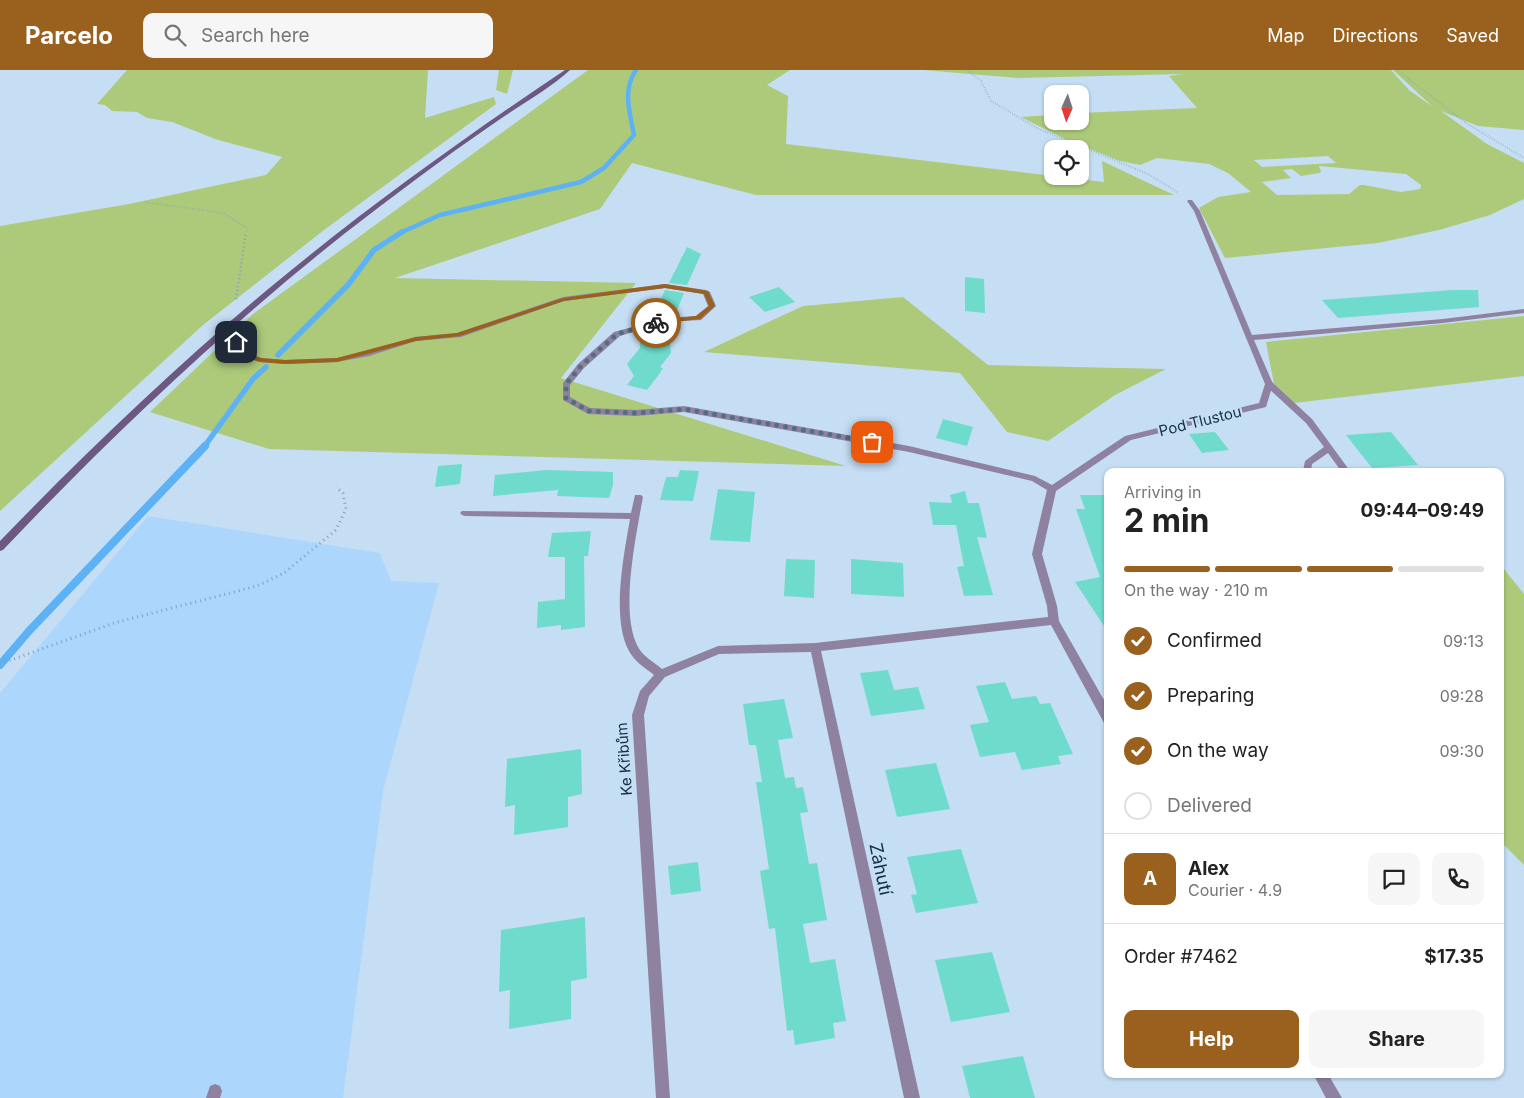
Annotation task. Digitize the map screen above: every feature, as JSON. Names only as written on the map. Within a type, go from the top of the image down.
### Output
[{"type":"main road","points":[[0,547],[120,427],[232,322],[311,256],[398,188],[568,70]]},
{"type":"street","points":[[1190,201],[1197,211],[1268,384],[1309,421],[1344,468]]},
{"type":"street","points":[[232,322],[236,342],[243,354],[260,360],[285,362],[337,360],[416,339],[458,335],[563,299],[665,286],[706,292],[712,306],[698,318],[665,320],[617,334],[581,366],[566,384],[566,398],[588,411],[636,413],[684,409],[909,449],[1035,479],[1052,489],[1037,554],[1052,606],[1054,621],[1104,712]]},
{"type":"street","points":[[1249,338],[1442,321],[1524,311]]},
{"type":"street","name":"Pod Tlustou","points":[[1052,489],[1128,438],[1263,405],[1268,384]]},
{"type":"street","points":[[1307,468],[1308,463],[1329,448]]},
{"type":"street","points":[[638,497],[626,599],[628,633],[633,650],[660,674]]},
{"type":"street","points":[[465,513],[635,516]]},
{"type":"street","name":"Ke Křibům","points":[[663,1098],[638,715],[644,694],[660,674],[718,650],[815,648],[1054,621]]},
{"type":"street","name":"Záhutí","points":[[815,648],[912,1098]]},
{"type":"street","points":[[1322,1078],[1334,1098]]},
{"type":"path","points":[[967,70],[981,81],[991,101],[1039,129],[1148,174],[1190,201]]},
{"type":"path","points":[[1397,70],[1466,123],[1524,158]]},
{"type":"path","points":[[145,202],[223,213],[247,228],[232,322]]},
{"type":"path","points":[[0,664],[114,623],[257,586],[284,573],[336,530],[346,510],[343,493],[336,487]]},
{"type":"shaded area","points":[[148,516],[380,553],[391,581],[439,583],[383,791],[343,1098],[0,1098],[0,693]]},
{"type":"green space","points":[[127,70],[428,70],[425,118],[494,97],[496,104],[324,230],[203,325],[0,511],[0,226],[129,204],[266,175],[282,157],[218,140],[172,122],[147,118],[137,112],[112,111],[105,105],[97,104]]},
{"type":"green space","points":[[499,70],[513,70],[507,94],[496,90]]},
{"type":"green space","points":[[588,70],[790,70],[767,85],[788,96],[786,144],[1044,175],[1044,185],[1089,185],[1089,180],[1104,182],[1102,161],[1174,195],[756,195],[632,163],[600,209],[395,278],[636,283],[561,378],[846,466],[269,449],[150,412],[253,314]]},
{"type":"green space","points":[[923,70],[1391,70],[1409,90],[1433,107],[1393,70],[1524,70],[1524,130],[1478,126],[1441,111],[1487,144],[1524,163],[1524,199],[1490,215],[1439,230],[1378,243],[1225,258],[1199,208],[1218,197],[1251,192],[1228,173],[1209,164],[1157,158],[1140,165],[1120,161],[1089,149],[1089,140],[1068,140],[1047,130],[1089,130],[1089,113],[1197,108],[1169,76],[1183,74],[1019,78]],"holes":[[[1328,156],[1336,163],[1262,167],[1254,160]],[[1319,166],[1406,174],[1421,185],[1420,189],[1401,192],[1360,185],[1349,194],[1277,195],[1262,182],[1291,178],[1283,170],[1292,169],[1301,176],[1319,173],[1321,172]]]},
{"type":"green space","points":[[1044,116],[1044,128],[1021,117]]},
{"type":"green space","points":[[903,297],[988,365],[1166,369],[1115,395],[1048,441],[1007,432],[960,373],[704,352],[803,306]]},
{"type":"green space","points":[[1524,316],[1524,376],[1294,403],[1274,384],[1266,342]]},
{"type":"green space","points":[[1504,569],[1524,594],[1524,865],[1504,845]]},
{"type":"building","points":[[687,247],[701,254],[687,285],[669,283]]},
{"type":"building","points":[[965,277],[984,279],[985,313],[965,311]]},
{"type":"building","points":[[779,287],[795,302],[765,312],[749,297]]},
{"type":"building","points":[[665,290],[684,293],[675,315],[642,322],[641,306],[658,305]]},
{"type":"building","points":[[1452,290],[1478,290],[1479,307],[1338,318],[1322,300]]},
{"type":"building","points":[[668,324],[671,353],[660,367],[663,368],[660,373],[647,390],[627,385],[634,376],[627,364],[640,348],[639,333]]},
{"type":"building","points":[[943,419],[973,427],[967,446],[936,438]]},
{"type":"building","points":[[1215,432],[1229,450],[1202,453],[1189,434]]},
{"type":"building","points":[[1391,432],[1418,465],[1372,468],[1346,435]]},
{"type":"building","points":[[462,464],[460,484],[435,487],[438,466]]},
{"type":"building","points":[[547,470],[613,472],[613,485],[609,498],[557,496],[558,490],[493,496],[495,475]]},
{"type":"building","points":[[680,470],[699,471],[693,501],[660,500],[666,477],[678,477]]},
{"type":"building","points":[[718,489],[755,492],[750,542],[710,540]]},
{"type":"building","points":[[965,491],[968,503],[979,503],[987,538],[977,537],[993,595],[964,596],[957,567],[964,566],[956,525],[933,525],[929,502],[952,503],[950,495]]},
{"type":"building","points":[[1080,495],[1104,495],[1104,626],[1075,582],[1100,577],[1076,509],[1085,509]]},
{"type":"building","points":[[591,531],[588,556],[584,556],[585,627],[561,630],[561,625],[537,628],[538,602],[565,599],[565,557],[548,557],[552,533]]},
{"type":"building","points":[[786,559],[815,560],[814,598],[784,596]]},
{"type":"building","points":[[851,559],[903,563],[904,597],[851,594]]},
{"type":"building","points":[[888,670],[894,690],[918,687],[925,709],[871,716],[860,673]]},
{"type":"building","points":[[1005,682],[1012,699],[1036,696],[1040,704],[1050,703],[1073,754],[1058,756],[1061,764],[1022,770],[1015,752],[980,757],[970,725],[989,722],[976,686]]},
{"type":"building","points":[[784,699],[793,738],[778,740],[785,778],[794,777],[796,788],[803,787],[808,812],[800,813],[809,864],[817,863],[827,920],[803,924],[810,963],[835,959],[846,1021],[833,1023],[835,1038],[795,1045],[793,1030],[787,1031],[775,928],[769,929],[760,871],[769,869],[756,782],[762,782],[756,745],[749,745],[743,704]]},
{"type":"building","points":[[581,749],[582,794],[568,797],[568,827],[514,835],[515,805],[505,807],[507,759]]},
{"type":"building","points":[[936,763],[950,809],[897,817],[885,770]]},
{"type":"building","points":[[961,849],[978,903],[916,913],[911,895],[917,894],[907,857]]},
{"type":"building","points":[[698,862],[701,891],[671,895],[668,866]]},
{"type":"building","points":[[585,917],[587,978],[571,981],[571,1019],[509,1029],[510,990],[499,992],[501,930]]},
{"type":"building","points":[[992,952],[1010,1012],[951,1022],[935,960]]},
{"type":"building","points":[[1023,1056],[1035,1098],[970,1098],[962,1066]]},
{"type":"waterway","points":[[401,232],[440,215],[581,182],[604,168],[634,135],[628,94],[629,85],[636,70]]},
{"type":"waterway","points":[[278,355],[348,285],[374,250],[401,232]]},
{"type":"waterway","points":[[204,447],[253,379],[266,367]]},
{"type":"waterway","points":[[0,665],[29,631],[205,446]]},
{"type":"way so far","points":[[656,323],[617,334],[581,366],[566,384],[566,398],[588,411],[636,413],[684,409],[872,442]]},
{"type":"route","points":[[236,342],[243,354],[260,360],[285,362],[337,360],[366,354],[416,339],[458,335],[563,299],[665,286],[706,292],[712,306],[698,318],[665,320],[656,323]]}]
